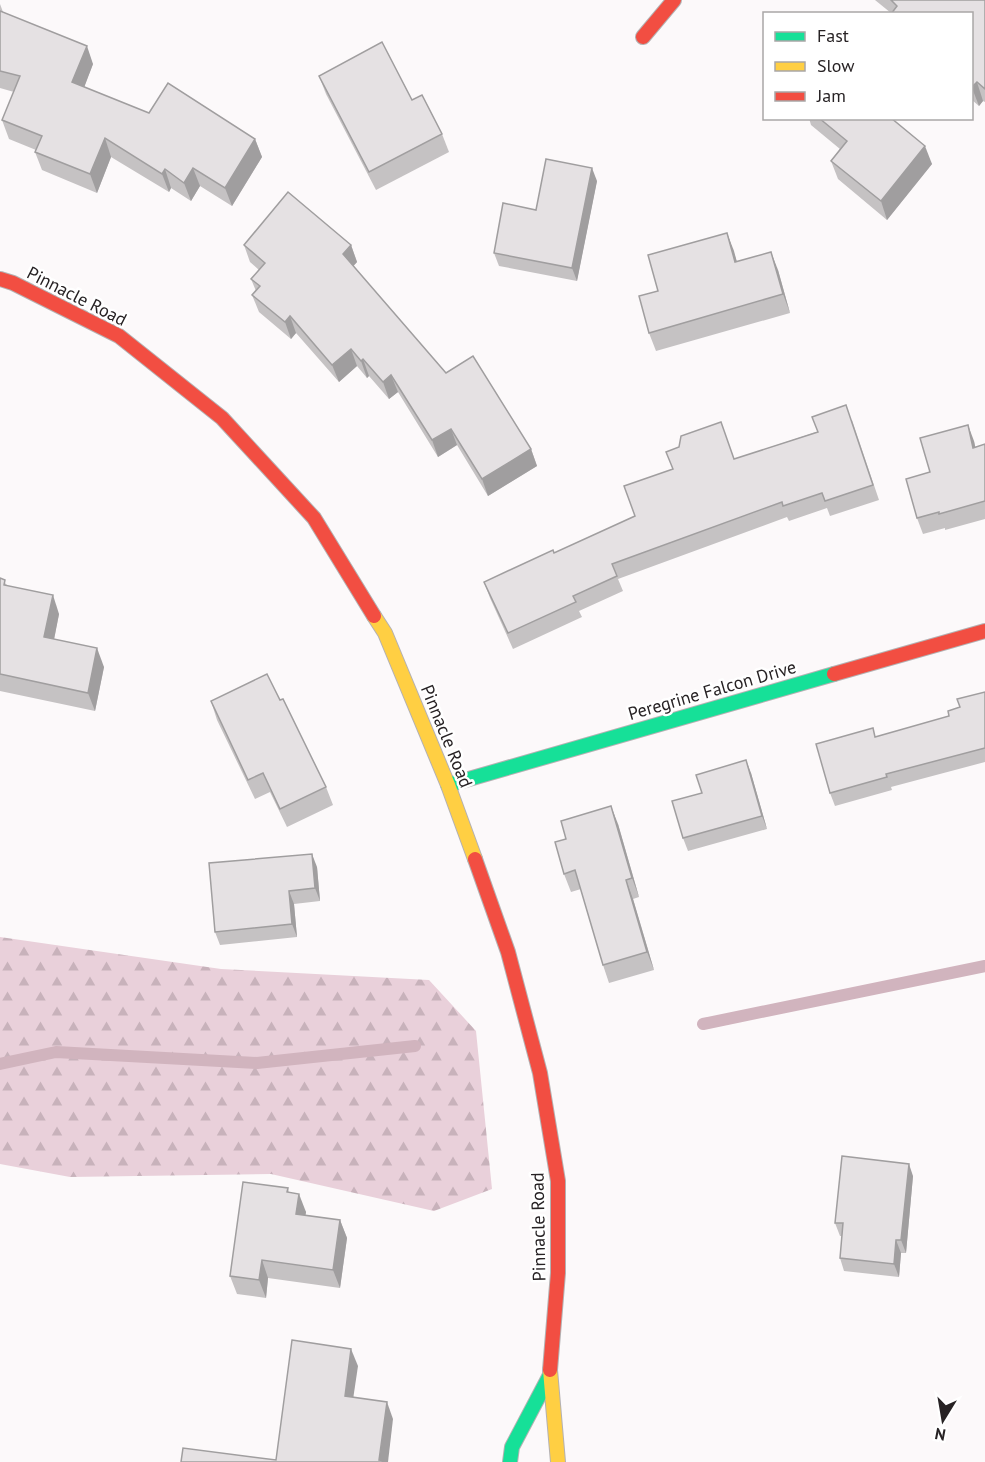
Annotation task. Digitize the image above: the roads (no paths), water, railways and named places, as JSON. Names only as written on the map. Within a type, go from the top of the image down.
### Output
[{"type":"street","points":[[643,37],[674,0]]},
{"type":"street","name":"Pinnacle Road","points":[[0,279],[13,283],[119,336],[222,418],[314,518],[385,633],[448,785],[508,952],[540,1073],[558,1181],[558,1272],[550,1375],[558,1462]]},
{"type":"street","name":"Peregrine Falcon Drive","points":[[448,785],[985,630]]},
{"type":"street","name":"Pinnacle Road","points":[[510,1462],[512,1447],[550,1375]]},
{"type":"waterway","points":[[703,1024],[985,966]]},
{"type":"waterway","points":[[0,1064],[56,1052],[257,1063],[415,1046]]}]
